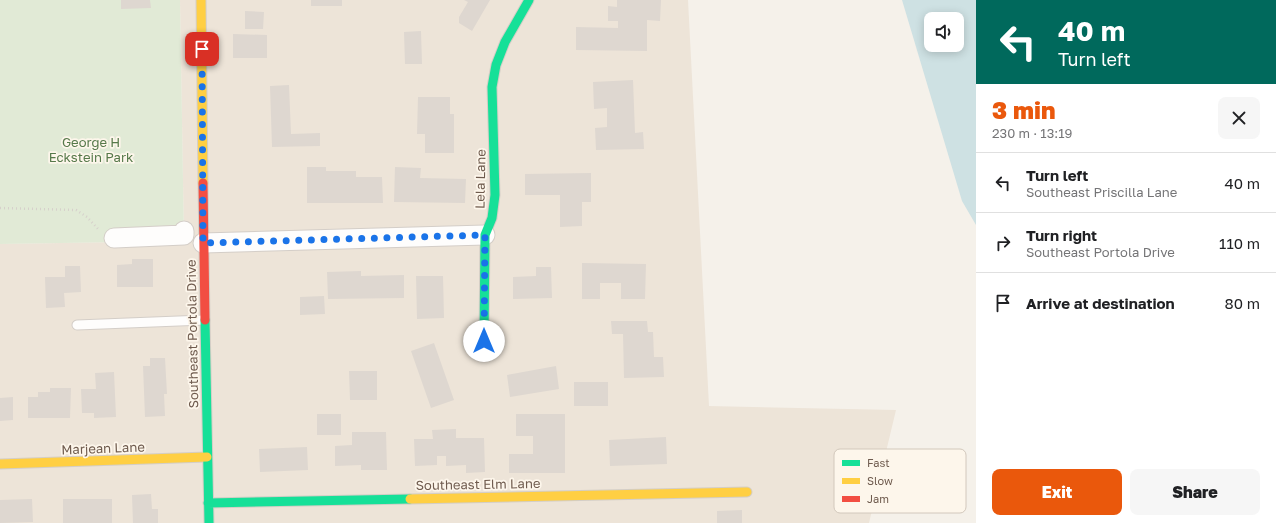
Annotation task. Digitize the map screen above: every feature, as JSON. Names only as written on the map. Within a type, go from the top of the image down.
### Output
[{"type":"street","name":"Southeast Portola Drive","points":[[201,0],[204,320],[209,523]]},
{"type":"street","name":"Lela Lane","points":[[484,341],[485,235],[492,218],[495,195],[492,87],[496,64],[505,42],[529,0]]},
{"type":"street","points":[[114,238],[184,235],[184,231]]},
{"type":"street","points":[[203,243],[485,235]]},
{"type":"street","name":"Marjean Lane","points":[[0,464],[207,458]]},
{"type":"street","name":"Southeast Elm Lane","points":[[208,503],[747,492]]},
{"type":"lane","points":[[77,325],[204,320]]},
{"type":"path","points":[[0,208],[76,210],[87,218],[104,237],[114,238]]},
{"type":"shaded area","points":[[180,0],[688,0],[709,406],[896,410],[887,449],[834,449],[834,513],[871,513],[869,523],[0,523],[0,244],[184,241]]},
{"type":"shaded area","points":[[902,0],[976,0],[976,225],[962,201]]},
{"type":"green space","name":"George H Eckstein Park","points":[[0,0],[180,0],[184,241],[0,244]]},
{"type":"building","points":[[121,0],[150,0],[151,8],[121,9]]},
{"type":"building","points":[[311,0],[342,0],[342,6],[311,6]]},
{"type":"building","points":[[464,0],[490,0],[472,31],[459,23],[459,17],[468,2]]},
{"type":"building","points":[[617,0],[661,0],[660,21],[647,20],[647,51],[576,50],[576,27],[618,28],[618,21],[608,21],[608,6],[617,7]]},
{"type":"building","points":[[245,11],[264,12],[263,29],[245,29]]},
{"type":"building","points":[[421,31],[422,64],[405,64],[404,32]]},
{"type":"building","points":[[233,34],[267,35],[267,58],[233,58]]},
{"type":"building","points":[[633,80],[635,133],[643,132],[644,149],[596,150],[595,128],[607,127],[607,108],[594,109],[593,82]]},
{"type":"building","points":[[289,85],[291,134],[320,133],[320,146],[272,147],[270,86]]},
{"type":"building","points":[[418,97],[450,97],[450,114],[454,114],[454,153],[425,153],[425,134],[417,134]]},
{"type":"building","points":[[307,167],[326,167],[326,171],[356,171],[356,177],[382,177],[383,203],[307,203]]},
{"type":"building","points":[[395,167],[421,168],[420,178],[466,179],[465,203],[394,202]]},
{"type":"building","points":[[591,173],[591,202],[582,202],[582,226],[560,227],[560,195],[525,195],[525,174]]},
{"type":"building","points":[[132,259],[153,259],[153,287],[117,287],[117,265],[132,264]]},
{"type":"building","points":[[582,263],[646,264],[645,299],[621,299],[621,283],[600,283],[600,299],[582,299]]},
{"type":"building","points":[[65,266],[80,266],[81,292],[64,293],[65,307],[46,308],[45,277],[65,277]]},
{"type":"building","points":[[536,267],[551,267],[552,298],[513,299],[513,277],[536,276]]},
{"type":"building","points":[[361,271],[361,276],[404,275],[404,298],[328,299],[327,272]]},
{"type":"building","points":[[416,276],[443,276],[444,318],[417,319]]},
{"type":"building","points":[[324,296],[325,314],[300,315],[300,297]]},
{"type":"building","points":[[611,321],[647,321],[648,332],[653,332],[654,357],[663,357],[664,377],[624,378],[623,334],[612,334]]},
{"type":"building","points":[[434,343],[454,400],[431,408],[411,351]]},
{"type":"building","points":[[150,358],[165,358],[167,394],[164,394],[165,416],[145,417],[143,366],[150,366]]},
{"type":"building","points":[[556,366],[559,389],[510,397],[507,375]]},
{"type":"building","points":[[349,371],[377,371],[377,400],[350,400]]},
{"type":"building","points":[[114,372],[116,417],[94,418],[94,413],[82,413],[81,389],[96,389],[95,373]]},
{"type":"building","points":[[574,382],[608,382],[608,406],[574,406]]},
{"type":"building","points":[[50,388],[71,388],[70,418],[28,418],[28,397],[38,397],[38,392],[50,392]]},
{"type":"building","points":[[13,397],[13,420],[0,421],[0,398]]},
{"type":"building","points":[[317,414],[341,414],[341,435],[317,435]]},
{"type":"building","points":[[516,414],[565,414],[565,473],[509,473],[509,454],[533,454],[533,436],[516,436]]},
{"type":"building","points":[[456,429],[456,438],[484,438],[485,472],[466,473],[466,465],[446,466],[446,456],[437,456],[437,465],[415,466],[414,439],[433,439],[432,430]]},
{"type":"building","points":[[352,432],[386,432],[387,470],[361,470],[361,465],[335,466],[335,446],[352,445]]},
{"type":"building","points":[[666,437],[667,464],[610,466],[609,440]]},
{"type":"building","points":[[307,447],[308,470],[260,472],[259,449]]},
{"type":"building","points":[[151,494],[152,509],[158,509],[158,523],[133,523],[132,495]]},
{"type":"building","points":[[32,499],[33,522],[0,523],[0,500]]},
{"type":"building","points":[[63,499],[112,499],[112,523],[63,523]]},
{"type":"building","points":[[742,510],[742,523],[717,523],[717,511]]},
{"type":"traffic: fast","points":[[484,341],[485,235],[492,218],[495,195],[492,87],[496,65],[505,42],[529,0]]},
{"type":"traffic: fast","points":[[205,320],[209,523]]},
{"type":"traffic: fast","points":[[208,503],[410,499]]},
{"type":"traffic: slow","points":[[201,0],[203,183]]},
{"type":"traffic: slow","points":[[0,464],[207,457]]},
{"type":"traffic: slow","points":[[410,499],[747,492]]},
{"type":"traffic: jam","points":[[203,183],[205,320]]},
{"type":"route","points":[[202,49],[203,243],[485,235],[484,341]]}]
